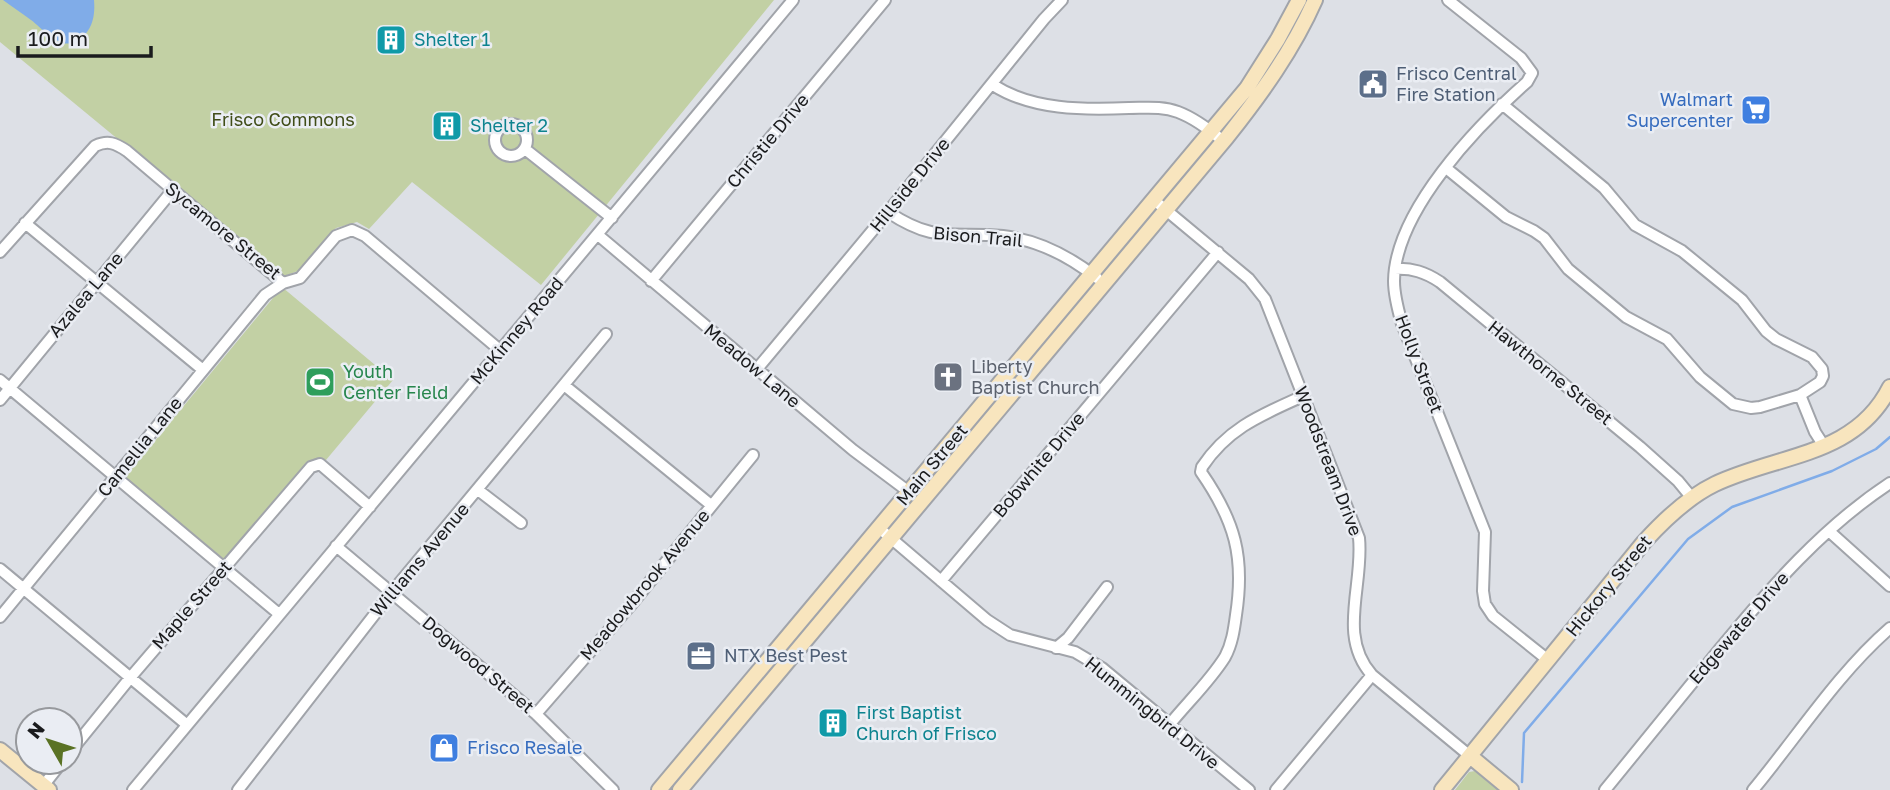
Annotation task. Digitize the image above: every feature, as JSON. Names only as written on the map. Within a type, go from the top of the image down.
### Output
[{"type":"main road","name":"Main Street","points":[[659,790],[719,732],[783,655],[807,615],[1013,393],[1104,283],[1211,131],[1247,88],[1299,0]]},
{"type":"main road","name":"Main Street","points":[[783,655],[819,625],[885,532],[909,492],[1092,274],[1223,141],[1261,94],[1291,47],[1315,0]]},
{"type":"main road","points":[[1001,382],[1013,393]]},
{"type":"main road","name":"Hickory Street","points":[[1442,790],[1654,531],[1672,513],[1724,480],[1824,446],[1852,432],[1873,412],[1890,387]]},
{"type":"main road","points":[[807,615],[819,625]]},
{"type":"main road","name":"Main Street","points":[[681,790],[719,732]]},
{"type":"main road","points":[[0,750],[46,788]]},
{"type":"main road","name":"Woodstream Drive","points":[[1470,756],[1511,790]]},
{"type":"street","name":"McKinney Road","points":[[133,790],[793,0]]},
{"type":"street","name":"Christie Drive","points":[[651,281],[885,0]]},
{"type":"street","name":"Hillside Drive","points":[[757,369],[1062,0]]},
{"type":"street","name":"Holly Street","points":[[1448,0],[1527,64],[1532,73],[1473,132],[1446,167],[1416,215],[1403,243],[1395,269],[1394,291],[1402,324],[1485,532],[1485,604],[1493,616],[1548,660]]},
{"type":"street","points":[[993,85],[1028,102],[1050,105],[1162,108],[1190,118],[1223,141]]},
{"type":"street","points":[[1446,167],[1506,216],[1544,238],[1568,269],[1626,317],[1667,339],[1700,377],[1724,399],[1751,408],[1800,395],[1820,382],[1823,376],[1819,363],[1766,331],[1742,300],[1682,251],[1635,225],[1604,188],[1502,104]]},
{"type":"street","name":"Sycamore Street","points":[[25,223],[95,146],[104,142],[117,144],[283,283],[300,278],[336,236],[352,230],[365,236],[501,351]]},
{"type":"street","points":[[526,149],[612,218]]},
{"type":"street","name":"Azalea Lane","points":[[0,400],[172,191]]},
{"type":"street","name":"Woodstream Drive","points":[[1160,204],[1250,279],[1265,299],[1359,538],[1353,641],[1363,666],[1470,756]]},
{"type":"street","name":"Bison Trail","points":[[888,212],[905,223],[934,235],[1003,236],[1051,248],[1072,259],[1104,283]]},
{"type":"street","points":[[0,251],[25,223],[203,370]]},
{"type":"street","name":"Meadow Lane","points":[[598,235],[853,450],[909,492]]},
{"type":"street","name":"Bobwhite Drive","points":[[941,581],[1218,252]]},
{"type":"street","name":"Hawthorne Street","points":[[1395,269],[1408,268],[1430,275],[1440,282],[1669,472],[1692,498]]},
{"type":"street","name":"Camellia Lane","points":[[0,617],[265,295],[283,283]]},
{"type":"street","name":"Williams Avenue","points":[[238,790],[392,593],[606,334]]},
{"type":"street","points":[[0,380],[279,614]]},
{"type":"street","points":[[564,385],[711,505]]},
{"type":"street","points":[[1800,395],[1815,432],[1824,446]]},
{"type":"street","points":[[1170,724],[1227,652],[1241,586],[1240,563],[1234,536],[1201,472],[1202,467],[1234,431],[1249,421],[1303,396]]},
{"type":"street","name":"Meadowbrook Avenue","points":[[536,714],[630,606],[752,455]]},
{"type":"street","name":"Maple Street","points":[[84,735],[303,474],[320,464],[370,507]]},
{"type":"street","name":"Edgewater Drive","points":[[1605,790],[1785,573],[1849,512],[1890,483]]},
{"type":"street","points":[[478,489],[521,523]]},
{"type":"street","name":"Hummingbird Drive","points":[[885,532],[987,620],[1010,635],[1075,652],[1102,668],[1250,790]]},
{"type":"street","points":[[1830,532],[1890,586]]},
{"type":"street","name":"Dogwood Street","points":[[336,546],[536,714],[613,790]]},
{"type":"street","points":[[0,569],[186,724]]},
{"type":"street","points":[[1056,648],[1068,638],[1107,587]]},
{"type":"street","points":[[1753,790],[1836,687],[1890,628]]},
{"type":"street","points":[[1276,790],[1372,675]]},
{"type":"green space","name":"Frisco Commons","points":[[0,0],[774,0],[541,285],[412,182],[369,229],[357,222],[336,228],[298,271],[284,276],[0,42]]},
{"type":"green space","points":[[282,287],[393,380],[326,460],[307,462],[225,560],[125,477]]},
{"type":"green space","points":[[1475,771],[1498,790],[1455,790],[1469,772]]},
{"type":"water","points":[[3,0],[94,0],[94,17],[87,32],[79,40],[64,43],[57,41]]},
{"type":"waterway","points":[[1522,782],[1524,733],[1688,539],[1732,507],[1832,471],[1876,449],[1890,437]]},
{"type":"place","name":"Shelter 1","points":[[391,40]]},
{"type":"place","name":"Frisco Central Fire Station","points":[[1373,84]]},
{"type":"place","name":"Walmart Supercenter","points":[[1756,110]]},
{"type":"place","name":"Shelter 2","points":[[447,126]]},
{"type":"place","name":"Liberty Baptist Church","points":[[948,377]]},
{"type":"place","name":"Youth Center Field","points":[[320,382]]},
{"type":"place","name":"NTX Best Pest","points":[[701,656]]},
{"type":"place","name":"First Baptist Church of Frisco","points":[[833,723]]},
{"type":"place","name":"Frisco Resale","points":[[444,748]]}]
